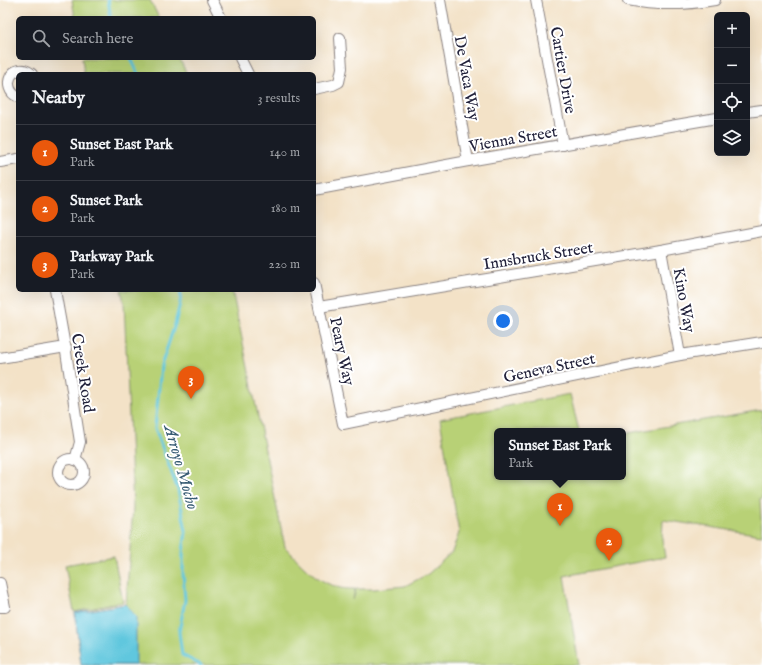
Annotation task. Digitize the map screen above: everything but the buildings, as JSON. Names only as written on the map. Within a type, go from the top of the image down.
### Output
[{"type":"street","points":[[212,0],[220,16]]},
{"type":"street","name":"De Vaca Way","points":[[440,0],[468,160]]},
{"type":"street","name":"Cartier Drive","points":[[536,0],[563,145]]},
{"type":"street","points":[[628,0],[666,5],[715,0]]},
{"type":"street","points":[[316,89],[333,85],[339,82],[342,68],[340,38]]},
{"type":"street","points":[[241,60],[247,72]]},
{"type":"street","points":[[16,95],[11,93],[8,87],[10,76],[14,71],[20,69],[29,72]]},
{"type":"street","points":[[750,112],[762,110]]},
{"type":"street","name":"Vienna Street","points":[[316,190],[468,160],[714,119]]},
{"type":"street","points":[[0,162],[16,159]]},
{"type":"street","name":"Innsbruck Street","points":[[319,307],[661,250],[762,231]]},
{"type":"street","name":"Kino Way","points":[[661,250],[680,355]]},
{"type":"street","name":"Creek Road","points":[[55,292],[66,347],[80,442],[75,460]]},
{"type":"street","name":"Peary Way","points":[[316,292],[343,424]]},
{"type":"street","name":"Geneva Street","points":[[343,424],[680,355],[762,342]]},
{"type":"street","points":[[0,358],[66,347]]},
{"type":"street","points":[[0,583],[2,607]]},
{"type":"green space","points":[[72,0],[150,0],[158,16],[75,16]]},
{"type":"green space","points":[[82,60],[180,60],[186,72],[84,72]]},
{"type":"green space","points":[[122,292],[232,292],[285,547],[315,576],[339,588],[355,589],[353,600],[356,589],[405,586],[428,574],[452,552],[459,533],[440,419],[570,394],[578,428],[494,428],[494,480],[626,480],[626,433],[762,410],[762,499],[760,499],[762,535],[663,520],[662,539],[665,557],[564,576],[579,665],[81,665],[75,613],[126,604],[133,507],[124,302]]},
{"type":"green space","points":[[114,556],[123,602],[74,612],[65,565]]},
{"type":"water","points":[[126,604],[136,617],[136,665],[81,665],[75,613]]},
{"type":"waterway","name":"Arroyo Mocho","points":[[108,0],[111,16]]},
{"type":"waterway","name":"Arroyo Mocho","points":[[132,60],[137,72]]},
{"type":"waterway","name":"Arroyo Mocho","points":[[181,292],[175,324],[161,366],[155,428],[178,490],[186,531],[183,552],[185,600],[179,632],[182,655],[201,665]]},
{"type":"place","name":"Parkway Park","points":[[191,399]]},
{"type":"place","name":"Sunset East Park","points":[[560,526]]},
{"type":"place","name":"Sunset Park","points":[[609,561]]}]
